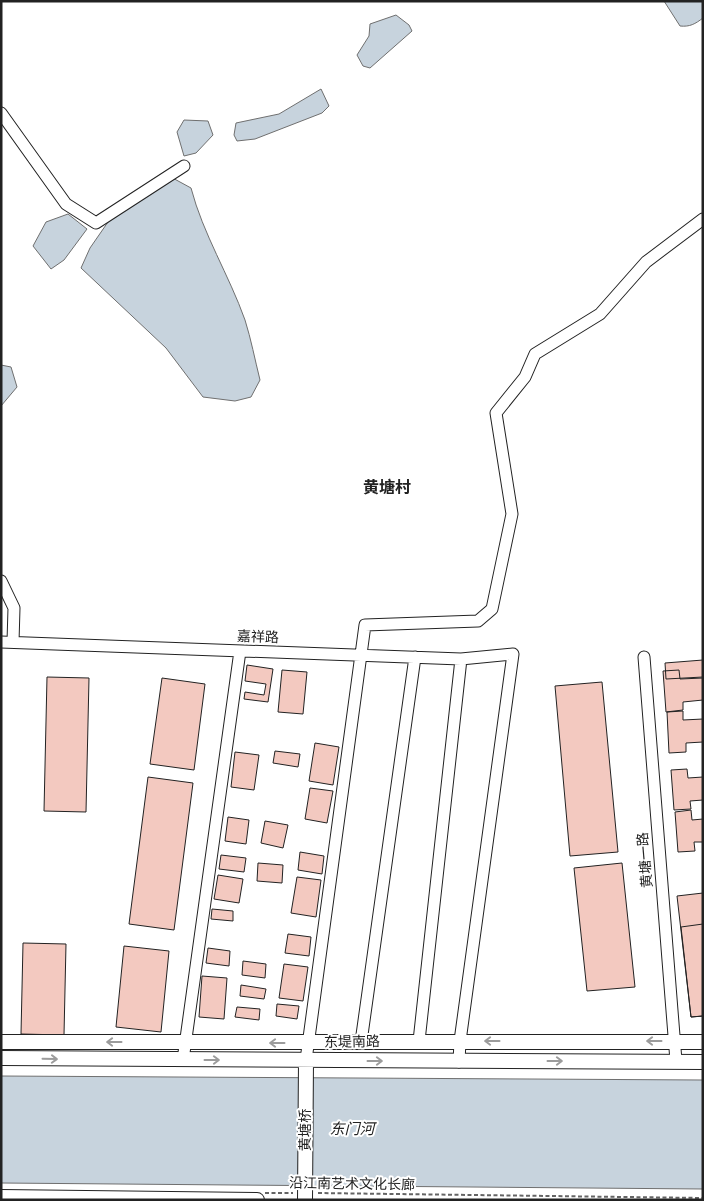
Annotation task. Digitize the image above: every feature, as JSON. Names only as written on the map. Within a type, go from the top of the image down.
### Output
[{"type":"main road","name":"东堤南路","points":[[1,1042],[703,1042]]},
{"type":"main road","name":"东堤南路","points":[[1,1058],[703,1062]]},
{"type":"main road","name":"黄塘桥","points":[[305,1196],[306,1060]]},
{"type":"main road","points":[[1,1197],[256,1196]]},
{"type":"street","points":[[1,113],[66,204],[96,222],[184,166]]},
{"type":"street","points":[[306,1060],[365,625],[478,621],[492,609],[512,514],[496,413],[525,377],[535,354],[600,314],[646,262],[703,220]]},
{"type":"street","points":[[1,581],[14,608],[13,642]]},
{"type":"street","name":"嘉祥路","points":[[1,642],[461,659],[513,654],[460,1041]]},
{"type":"street","points":[[183,1060],[240,651]]},
{"type":"street","points":[[361,1042],[415,657]]},
{"type":"street","name":"黄塘一路","points":[[644,657],[676,1061]]},
{"type":"street","points":[[419,1042],[461,659]]},
{"type":"street","points":[[460,1041],[460,1062]]},
{"type":"path","name":"沿江南艺术文化长廊","points":[[256,1196],[703,1198]]},
{"type":"water","points":[[664,1],[703,1],[703,18],[692,25],[680,26]]},
{"type":"water","points":[[396,15],[409,25],[412,31],[370,68],[363,66],[357,55],[369,36],[370,24]]},
{"type":"water","points":[[321,89],[329,106],[322,113],[255,139],[237,141],[234,135],[236,123],[279,114]]},
{"type":"water","points":[[184,120],[208,121],[213,135],[196,153],[184,156],[177,132]]},
{"type":"water","points":[[169,176],[191,188],[202,222],[245,320],[260,380],[251,397],[235,401],[203,397],[166,348],[81,268],[90,248],[117,209]]},
{"type":"water","points":[[68,214],[87,229],[64,260],[51,269],[33,246],[46,222]]},
{"type":"water","points":[[1,365],[11,367],[17,387],[1,406]]},
{"type":"water","name":"东门河","points":[[1,1076],[703,1080],[703,1189],[1,1183]]},
{"type":"building","points":[[703,660],[703,677],[666,679],[665,663]]},
{"type":"building","points":[[247,665],[273,669],[268,702],[244,699],[245,692],[264,695],[266,684],[245,681]]},
{"type":"building","points":[[282,670],[307,672],[303,714],[278,712]]},
{"type":"building","points":[[679,670],[680,679],[703,678],[703,700],[683,702],[683,710],[666,712],[663,671]]},
{"type":"building","points":[[47,677],[89,678],[86,812],[44,811]]},
{"type":"building","points":[[162,678],[205,684],[194,770],[150,764]]},
{"type":"building","points":[[602,682],[618,852],[570,856],[555,686]]},
{"type":"building","points":[[683,711],[683,720],[703,719],[703,742],[686,743],[686,752],[669,753],[667,712]]},
{"type":"building","points":[[315,743],[339,747],[333,785],[309,781]]},
{"type":"building","points":[[275,751],[300,754],[298,767],[273,763]]},
{"type":"building","points":[[235,752],[259,755],[254,790],[231,787]]},
{"type":"building","points":[[687,769],[688,778],[703,777],[703,800],[690,801],[691,809],[674,810],[671,770]]},
{"type":"building","points":[[148,777],[193,783],[174,930],[129,924]]},
{"type":"building","points":[[310,788],[333,791],[327,823],[305,819]]},
{"type":"building","points":[[691,810],[692,820],[703,819],[703,842],[694,842],[695,851],[678,852],[675,812]]},
{"type":"building","points":[[228,817],[249,820],[246,844],[225,841]]},
{"type":"building","points":[[265,821],[288,825],[283,848],[261,843]]},
{"type":"building","points":[[300,852],[324,856],[322,874],[298,870]]},
{"type":"building","points":[[221,855],[246,858],[244,872],[219,869]]},
{"type":"building","points":[[258,863],[283,865],[282,883],[257,881]]},
{"type":"building","points":[[622,863],[635,987],[587,991],[574,868]]},
{"type":"building","points":[[218,875],[243,879],[239,903],[214,899]]},
{"type":"building","points":[[297,877],[321,880],[316,917],[291,913]]},
{"type":"building","points":[[703,893],[703,1016],[691,1017],[677,896]]},
{"type":"building","points":[[212,909],[233,911],[233,921],[211,919]]},
{"type":"building","points":[[703,924],[703,1016],[691,1017],[681,927]]},
{"type":"building","points":[[288,934],[311,937],[309,956],[285,953]]},
{"type":"building","points":[[23,943],[66,944],[64,1035],[21,1034]]},
{"type":"building","points":[[124,946],[169,951],[161,1032],[116,1027]]},
{"type":"building","points":[[208,948],[230,951],[229,966],[206,963]]},
{"type":"building","points":[[243,961],[266,964],[265,978],[242,975]]},
{"type":"building","points":[[284,964],[308,967],[303,1001],[279,998]]},
{"type":"building","points":[[202,976],[227,978],[224,1019],[199,1017]]},
{"type":"building","points":[[241,985],[266,989],[264,999],[240,996]]},
{"type":"building","points":[[277,1004],[299,1006],[297,1019],[276,1016]]},
{"type":"building","points":[[237,1007],[260,1009],[259,1020],[235,1017]]},
{"type":"district","name":"黄塘村","points":[[387,487]]}]
